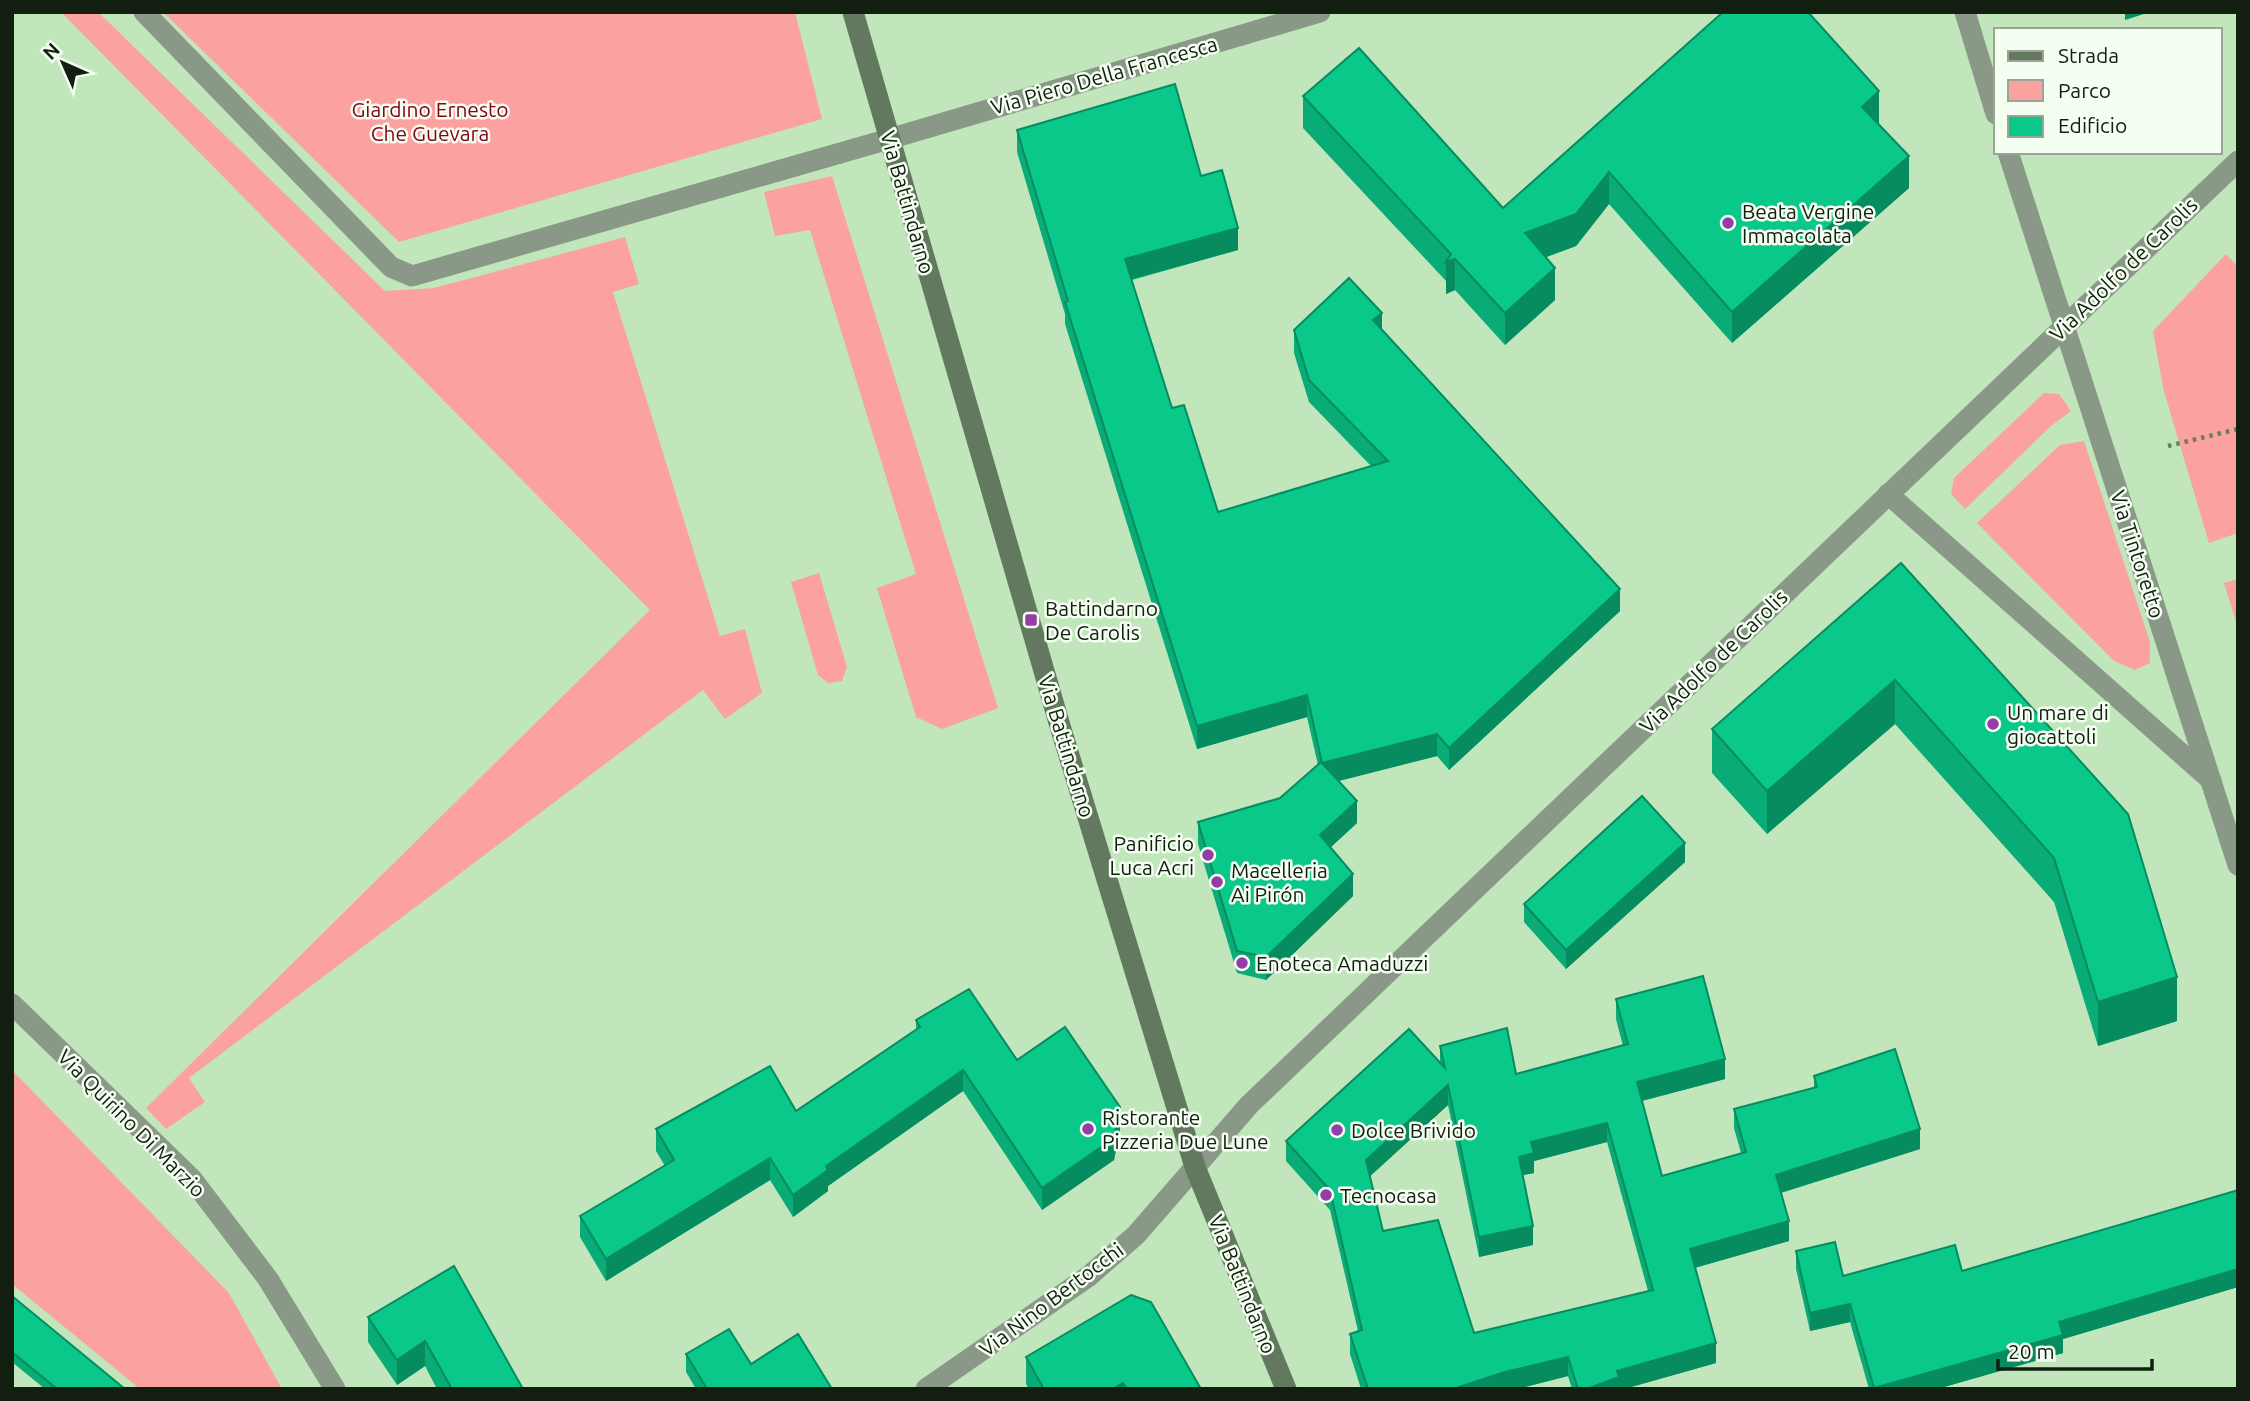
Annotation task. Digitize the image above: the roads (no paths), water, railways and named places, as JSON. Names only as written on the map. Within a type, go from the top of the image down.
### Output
[{"type":"street","name":"Via Piero Della Francesca","points":[[144,12],[391,267],[412,276],[1320,12]]},
{"type":"street","name":"Via Battindarno","points":[[853,12],[1060,726],[1195,1167],[1286,1389]]},
{"type":"street","points":[[1965,12],[1994,107]]},
{"type":"street","name":"Via Tintoretto","points":[[2009,154],[2238,864]]},
{"type":"street","name":"Via Adolfo de Carolis","points":[[1195,1167],[1249,1105],[2238,161]]},
{"type":"street","points":[[1888,494],[2212,782]]},
{"type":"street","name":"Via Quirino Di Marzio","points":[[12,1004],[192,1179],[268,1279],[335,1389]]},
{"type":"street","name":"Via Nino Bertocchi","points":[[926,1389],[1089,1276],[1144,1227],[1195,1167]]},
{"type":"place","name":"Beata Vergine Immacolata","points":[[1728,223]]},
{"type":"place","name":"Battindarno De Carolis","points":[[1031,620]]},
{"type":"place","name":"Un mare di giocattoli","points":[[1993,724]]},
{"type":"place","name":"Panificio Luca Acri","points":[[1208,855]]},
{"type":"place","name":"Macelleria Ai Pirón","points":[[1217,882]]},
{"type":"place","name":"Enoteca Amaduzzi","points":[[1242,963]]},
{"type":"place","name":"Ristorante Pizzeria Due Lune","points":[[1088,1129]]},
{"type":"place","name":"Dolce Brivido","points":[[1337,1130]]},
{"type":"place","name":"Tecnocasa","points":[[1326,1195]]},
{"type":"park label","name":"Giardino Ernesto Che Guevara","points":[[430,121]]}]
